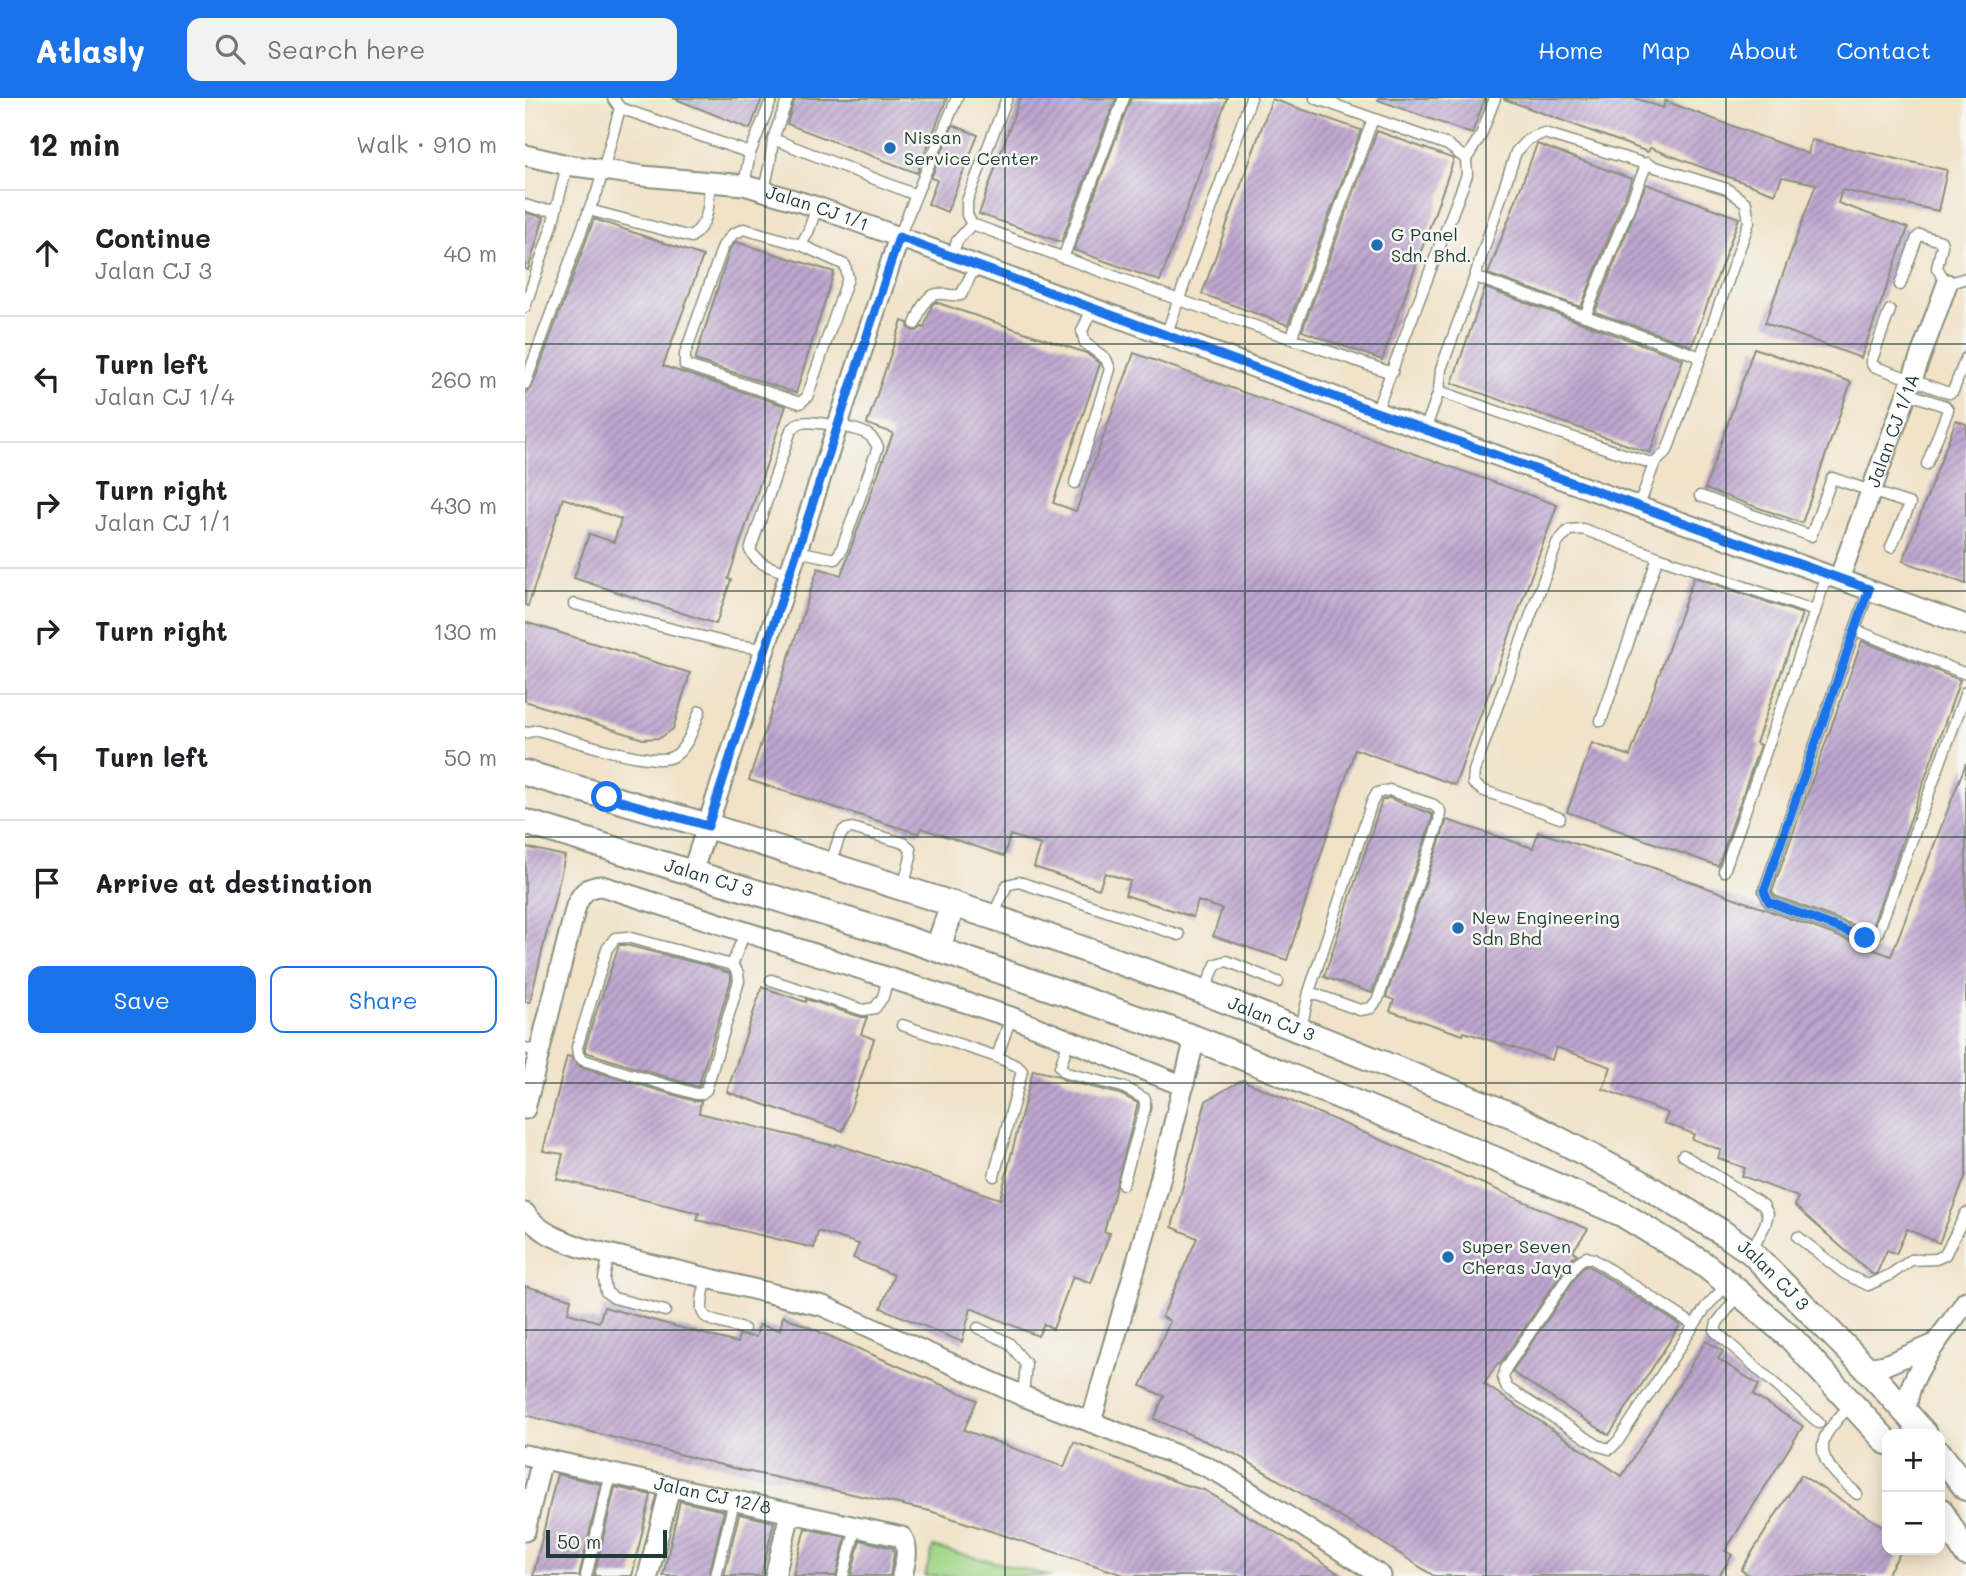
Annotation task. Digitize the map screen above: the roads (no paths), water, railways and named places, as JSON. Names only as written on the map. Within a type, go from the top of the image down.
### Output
[{"type":"street","name":"Jalan CJ 1/1","points":[[525,155],[567,165],[643,176],[754,187],[817,207],[1966,625]]},
{"type":"street","points":[[692,873],[899,237]]},
{"type":"street","name":"Jalan CJ 1/1A","points":[[1833,577],[1871,492],[1947,284]]},
{"type":"street","name":"Jalan CJ 3","points":[[525,773],[708,826],[993,917],[1204,992],[1514,1116],[1640,1182],[1751,1252],[1866,1368],[1920,1429]]},
{"type":"street","name":"Jalan CJ 3","points":[[525,822],[938,948],[1195,1038],[1497,1160],[1622,1214],[1702,1263],[1734,1289],[1792,1339],[1882,1436]]},
{"type":"street","points":[[525,1109],[532,1050],[576,906],[585,890],[602,886],[1011,1017],[1184,1086]]},
{"type":"street","points":[[938,948],[953,904]]},
{"type":"street","points":[[1091,1422],[1159,1188],[1195,1038]]},
{"type":"street","points":[[525,1213],[545,1232],[563,1241],[823,1306],[1023,1396],[1205,1466],[1381,1576]]},
{"type":"street","points":[[1905,1412],[1913,1381],[1966,1301]]},
{"type":"street","points":[[1866,1368],[1885,1365],[1935,1344]]},
{"type":"street","points":[[525,1531],[534,1457]]},
{"type":"street","name":"Jalan CJ 12/8","points":[[534,1457],[902,1537],[907,1545],[902,1576]]},
{"type":"street","points":[[1945,1461],[1966,1488]]},
{"type":"street","points":[[648,1576],[670,1487]]},
{"type":"street","points":[[775,1576],[790,1513]]},
{"type":"street","points":[[1945,1518],[1965,1552],[1963,1576]]},
{"type":"lane","points":[[613,98],[620,108],[750,153]]},
{"type":"lane","points":[[754,187],[750,153],[772,98]]},
{"type":"lane","points":[[754,187],[770,163],[773,139],[788,98]]},
{"type":"lane","points":[[899,237],[957,98]]},
{"type":"lane","points":[[1007,98],[967,201],[967,215],[972,224],[1179,300],[1392,373]]},
{"type":"lane","points":[[1063,258],[1125,98]]},
{"type":"lane","points":[[1166,335],[1251,98]]},
{"type":"lane","points":[[1315,98],[1448,145],[1466,159]]},
{"type":"lane","points":[[1376,412],[1467,174],[1466,159],[1481,135],[1495,98]]},
{"type":"lane","points":[[525,384],[603,170],[620,108]]},
{"type":"lane","points":[[1291,339],[1373,119]]},
{"type":"lane","points":[[1425,429],[1439,391],[1441,369],[1517,152],[1528,139],[1544,133],[1727,189],[1746,203],[1749,222],[1667,451],[1654,464],[1639,506]]},
{"type":"lane","points":[[773,139],[916,195]]},
{"type":"lane","points":[[1585,316],[1647,163]]},
{"type":"lane","points":[[525,307],[552,226],[567,165]]},
{"type":"lane","points":[[589,210],[691,237],[702,228],[707,218],[710,182]]},
{"type":"lane","points":[[525,205],[555,210]]},
{"type":"lane","points":[[801,245],[817,207]]},
{"type":"lane","points":[[951,256],[957,241],[972,224]]},
{"type":"lane","points":[[744,229],[801,245],[845,265],[848,278],[807,397],[800,402],[791,401],[685,365],[685,354],[723,246],[733,234],[744,229]]},
{"type":"lane","points":[[1900,285],[1920,235],[1941,241],[1943,245],[1937,268],[1947,284],[1966,278]]},
{"type":"lane","points":[[915,324],[925,301],[932,295],[961,295],[976,265]]},
{"type":"lane","points":[[1475,277],[1701,357]]},
{"type":"lane","points":[[1075,483],[1110,369],[1106,359],[1085,343],[1082,331],[1092,309]]},
{"type":"lane","points":[[1890,310],[1871,362],[1873,366],[1948,410],[1927,464]]},
{"type":"lane","points":[[1910,386],[1949,393],[1954,391],[1966,358]]},
{"type":"lane","points":[[1439,391],[1654,464]]},
{"type":"lane","points":[[790,573],[765,566],[755,559],[750,550],[791,430],[800,423],[838,425],[866,433],[878,447],[841,551],[835,559],[797,551]]},
{"type":"lane","points":[[1700,496],[1811,536],[1832,478],[1910,504],[1891,547]]},
{"type":"lane","points":[[1560,818],[1482,790],[1473,783],[1474,771],[1557,543],[1569,530],[1583,529],[1815,611]]},
{"type":"lane","points":[[1601,721],[1658,557]]},
{"type":"lane","points":[[1724,871],[1815,611],[1833,577]]},
{"type":"lane","points":[[1869,589],[1764,891],[1769,902],[1865,938],[1872,938],[1878,932],[1966,692]]},
{"type":"lane","points":[[573,604],[735,645],[765,649]]},
{"type":"lane","points":[[1855,630],[1966,674]]},
{"type":"lane","points":[[525,733],[537,730],[632,756],[661,760],[674,757],[683,748],[700,711]]},
{"type":"lane","points":[[1301,1032],[1309,992],[1377,793],[1389,790],[1434,805],[1440,811],[1439,822],[1378,999],[1371,1008],[1360,1010],[1309,992]]},
{"type":"lane","points":[[830,865],[844,830],[852,828],[891,839],[910,848],[911,857],[903,888]]},
{"type":"lane","points":[[993,917],[1007,885],[1019,882],[1179,934]]},
{"type":"lane","points":[[733,965],[745,932]]},
{"type":"lane","points":[[627,937],[733,965],[739,981],[706,1090],[701,1094],[583,1059],[578,1055],[577,1047],[607,949],[615,938],[627,937]]},
{"type":"lane","points":[[1204,992],[1216,964],[1227,961],[1278,982]]},
{"type":"lane","points":[[771,980],[863,1010],[875,1008],[883,997],[888,976]]},
{"type":"lane","points":[[997,1057],[1011,1017]]},
{"type":"lane","points":[[902,1025],[997,1057],[1022,1071],[994,1176]]},
{"type":"lane","points":[[1069,1040],[1060,1067],[1066,1073],[1123,1087],[1145,1099],[1145,1108],[1123,1184]]},
{"type":"lane","points":[[1683,1155],[1763,1205],[1768,1214],[1751,1252]]},
{"type":"lane","points":[[1798,1237],[1845,1274],[1868,1285],[1890,1275],[1911,1260],[1936,1259],[1945,1255],[1966,1213]]},
{"type":"lane","points":[[610,1254],[604,1279],[606,1292],[614,1298],[665,1311]]},
{"type":"lane","points":[[1694,1325],[1586,1257],[1578,1262],[1506,1368],[1503,1378],[1507,1388],[1599,1446],[1610,1448],[1618,1441],[1706,1307],[1734,1289]]},
{"type":"lane","points":[[707,1278],[700,1311],[706,1319],[744,1329]]},
{"type":"lane","points":[[1734,1289],[1715,1331],[1819,1423]]},
{"type":"lane","points":[[978,1328],[1009,1343],[1026,1364],[1023,1396]]},
{"type":"lane","points":[[1852,1402],[1824,1438],[1822,1451],[1829,1467],[1857,1494]]},
{"type":"lane","points":[[586,1576],[611,1474]]},
{"type":"lane","points":[[716,1576],[734,1501]]},
{"type":"lane","points":[[843,1576],[856,1527]]},
{"type":"place","name":"Nissan Service Center","points":[[890,148]]},
{"type":"place","name":"G Panel Sdn. Bhd.","points":[[1377,245]]},
{"type":"place","name":"New Engineering Sdn Bhd","points":[[1458,928]]},
{"type":"place","name":"Super Seven Cheras Jaya","points":[[1448,1257]]}]
